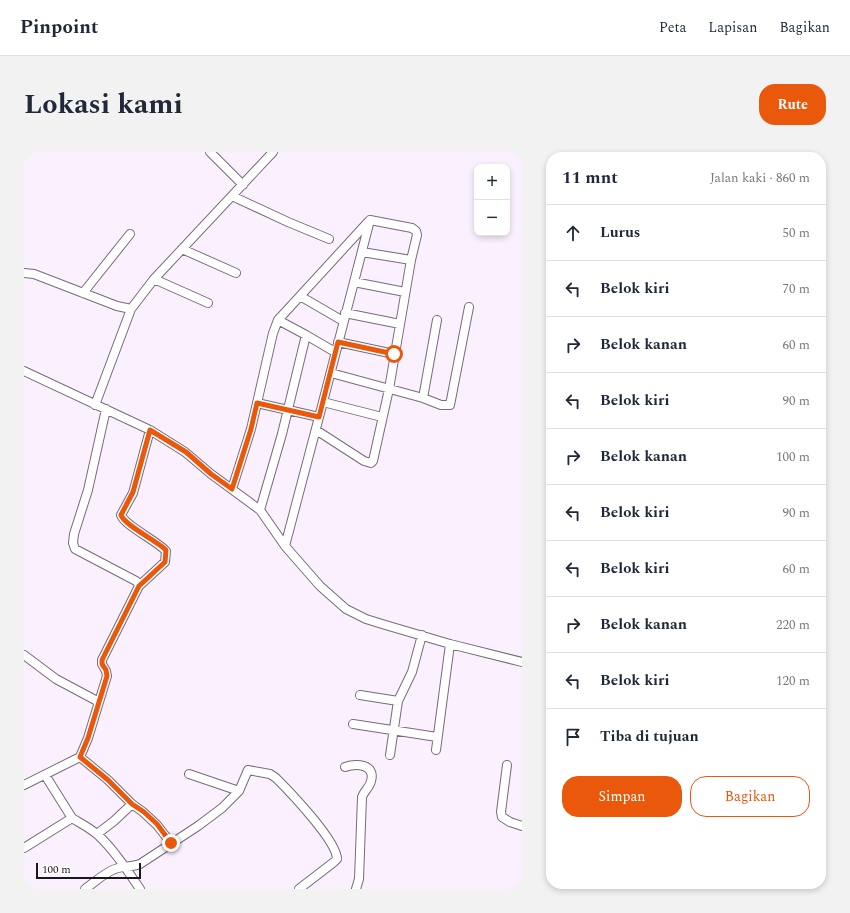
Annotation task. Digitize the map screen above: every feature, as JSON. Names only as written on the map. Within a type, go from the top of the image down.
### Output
[{"type":"street","points":[[210,152],[243,185]]},
{"type":"street","points":[[95,405],[132,309],[154,279],[273,152]]},
{"type":"street","points":[[232,196],[329,239]]},
{"type":"street","points":[[285,546],[324,402],[335,352],[370,220]]},
{"type":"street","points":[[316,430],[364,461],[371,463],[375,455],[411,260],[417,235],[414,228],[370,220]]},
{"type":"street","points":[[232,489],[251,429],[273,333],[278,320],[370,220]]},
{"type":"street","points":[[83,293],[130,234]]},
{"type":"street","points":[[182,249],[236,273]]},
{"type":"street","points":[[362,252],[411,260]]},
{"type":"street","points":[[24,273],[34,274],[117,306],[132,309]]},
{"type":"street","points":[[154,279],[208,303]]},
{"type":"street","points":[[354,282],[405,292]]},
{"type":"street","points":[[300,296],[344,317],[400,324]]},
{"type":"street","points":[[330,374],[424,398],[441,405],[450,405],[469,307]]},
{"type":"street","points":[[278,320],[335,352]]},
{"type":"street","points":[[424,398],[437,320]]},
{"type":"street","points":[[260,510],[288,409],[306,335]]},
{"type":"street","points":[[338,342],[394,354]]},
{"type":"street","points":[[24,371],[150,430],[186,452],[211,474],[260,510],[285,546],[320,586],[346,609],[366,619],[450,644],[522,662]]},
{"type":"street","points":[[324,402],[382,417]]},
{"type":"street","points":[[257,403],[319,417]]},
{"type":"street","points":[[106,409],[88,490],[74,534],[73,543],[76,549],[136,581],[139,586]]},
{"type":"street","points":[[24,785],[80,757],[88,738],[107,676],[102,662],[139,586],[165,562],[166,550],[128,524],[122,519],[121,515],[133,492],[150,430]]},
{"type":"street","points":[[390,755],[398,701],[412,672],[422,635]]},
{"type":"street","points":[[436,750],[450,644]]},
{"type":"street","points":[[24,655],[56,679],[99,702]]},
{"type":"street","points":[[360,695],[398,701]]},
{"type":"street","points":[[353,724],[437,737]]},
{"type":"street","points":[[80,757],[108,780],[132,804],[144,812],[157,824],[171,843]]},
{"type":"street","points":[[345,767],[359,764],[365,766],[372,776],[371,783],[365,790],[362,797],[359,879],[356,889]]},
{"type":"street","points":[[508,765],[501,812],[502,817],[510,822],[522,826]]},
{"type":"street","points":[[85,889],[113,870],[140,864],[222,808],[239,791],[248,770],[273,775],[315,820],[335,850],[337,858],[334,862],[299,889]]},
{"type":"street","points":[[189,774],[239,791]]},
{"type":"street","points":[[45,775],[72,818],[96,834],[125,867],[140,889]]},
{"type":"street","points":[[96,834],[114,821],[132,804]]},
{"type":"street","points":[[24,848],[72,818]]},
{"type":"route","points":[[171,843],[157,824],[144,812],[132,804],[108,780],[80,757],[85,748],[107,676],[102,660],[139,586],[165,562],[166,558],[166,550],[128,524],[122,519],[121,515],[133,492],[150,430],[186,452],[211,474],[232,489],[251,429],[257,403],[319,417],[338,342],[394,354]]}]
